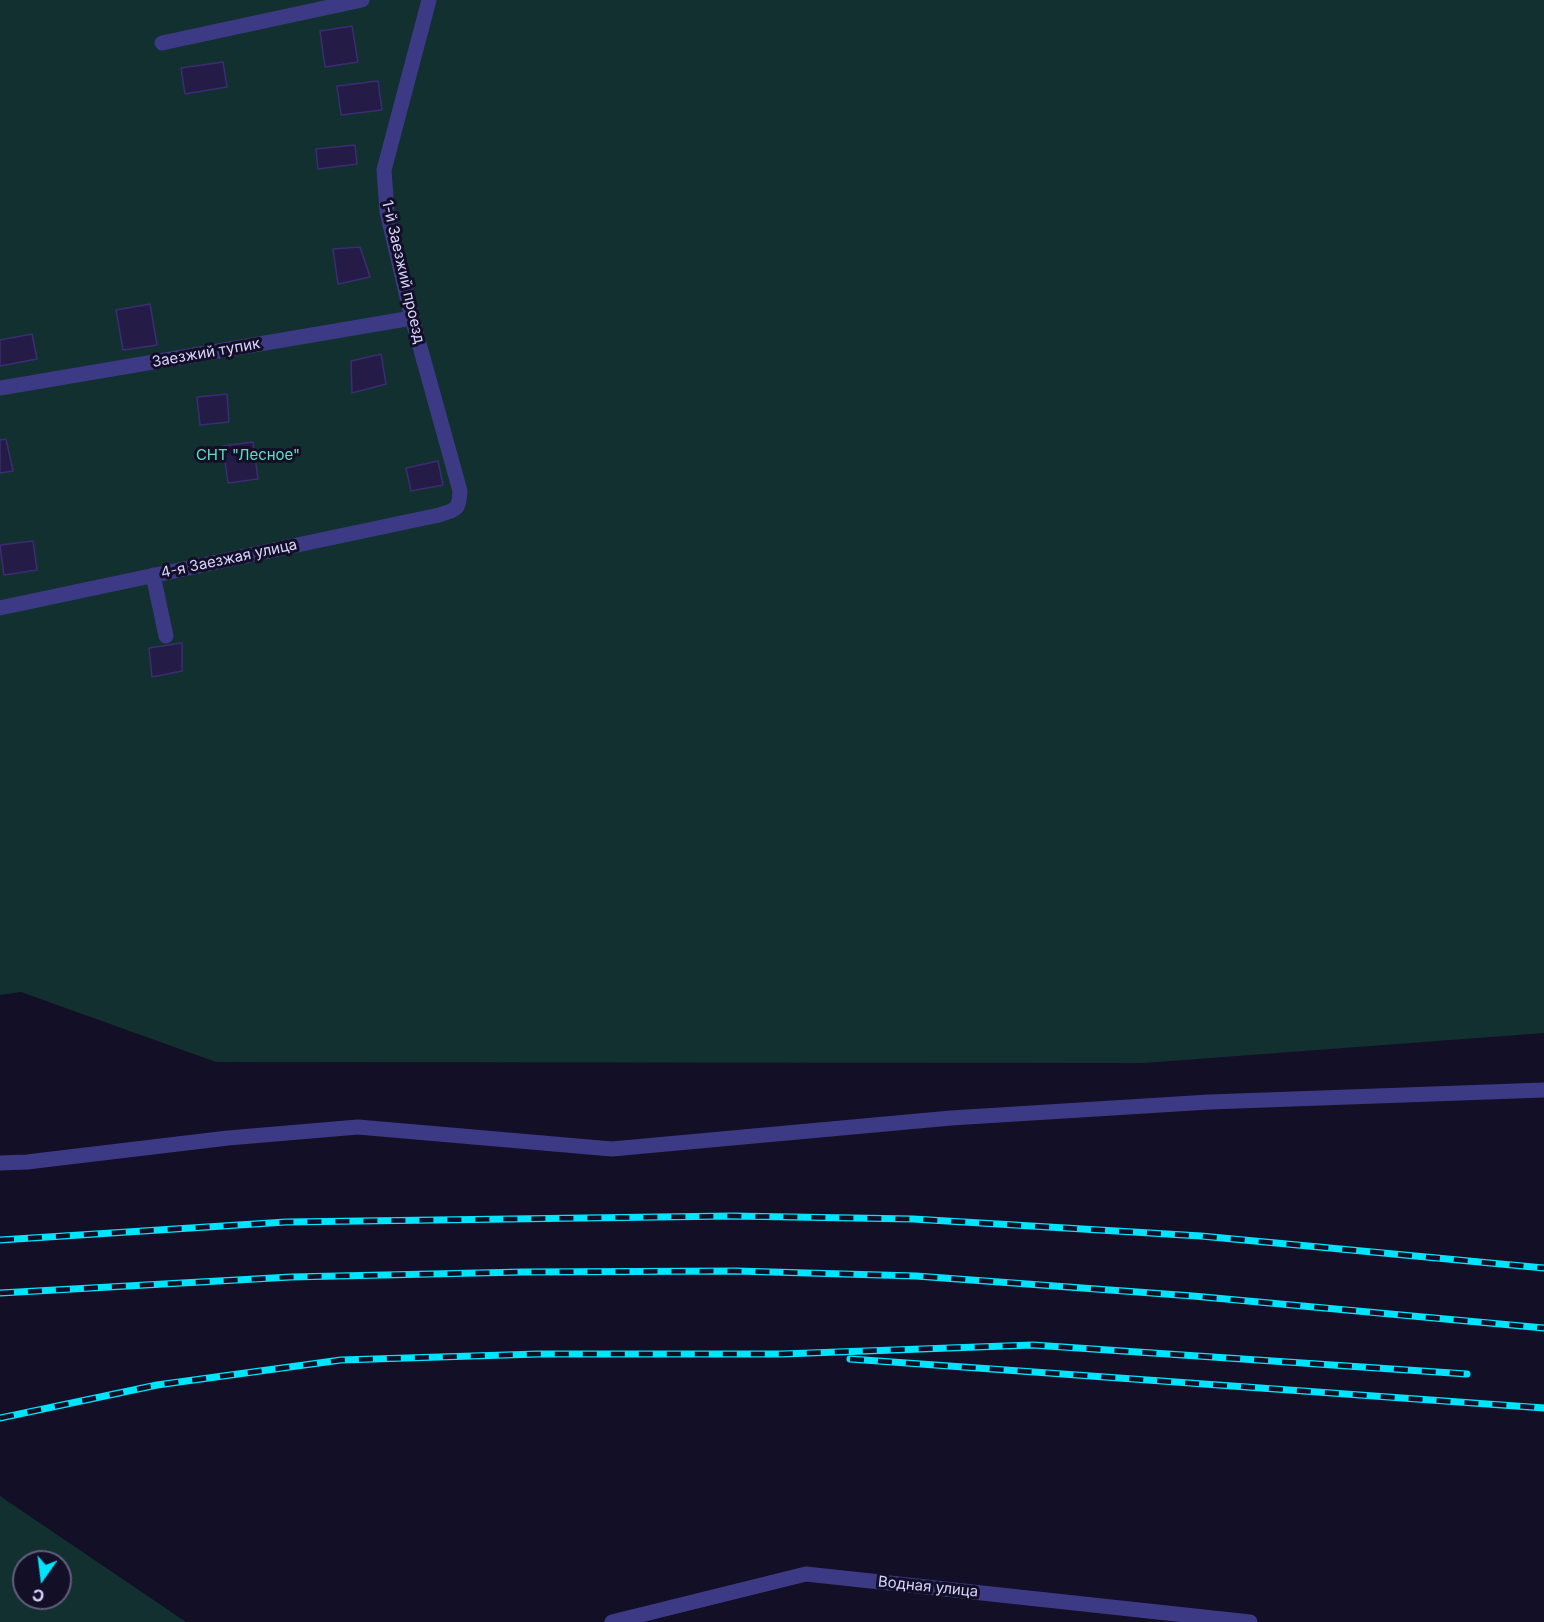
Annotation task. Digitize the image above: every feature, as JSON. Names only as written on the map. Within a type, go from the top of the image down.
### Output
[{"type":"street","points":[[162,43],[362,0]]},
{"type":"street","name":"1-й Заезжий проезд","points":[[429,0],[384,170],[387,212],[412,318],[460,491],[457,507]]},
{"type":"street","name":"Заезжий тупик","points":[[0,388],[412,318]]},
{"type":"street","name":"4-я Заезжая улица","points":[[0,608],[440,515],[457,507]]},
{"type":"street","points":[[153,575],[166,636]]},
{"type":"street","points":[[0,1163],[27,1162],[228,1138],[358,1127],[612,1149],[951,1118],[1209,1102],[1544,1090]]},
{"type":"street","name":"Водная улица","points":[[612,1622],[806,1574],[1250,1622]]},
{"type":"green space","name":"СНТ \"Лесное\"","points":[[0,0],[1544,0],[1544,1033],[1144,1063],[216,1062],[21,992],[0,995]]},
{"type":"green space","points":[[0,1496],[186,1622],[0,1622]]},
{"type":"building","points":[[352,26],[358,62],[325,67],[320,31]]},
{"type":"building","points":[[223,62],[227,87],[185,94],[181,68]]},
{"type":"building","points":[[378,81],[382,110],[341,115],[337,86]]},
{"type":"building","points":[[355,145],[357,164],[318,169],[316,149]]},
{"type":"building","points":[[360,247],[370,277],[338,284],[333,249]]},
{"type":"building","points":[[150,304],[157,345],[123,350],[116,310]]},
{"type":"building","points":[[32,334],[37,359],[0,366],[0,340]]},
{"type":"building","points":[[381,354],[386,384],[352,393],[351,361]]},
{"type":"building","points":[[227,394],[229,422],[200,425],[197,397]]},
{"type":"building","points":[[6,439],[13,471],[0,473],[0,440]]},
{"type":"building","points":[[253,442],[258,479],[228,483],[223,446]]},
{"type":"building","points":[[438,461],[443,485],[411,491],[406,468]]},
{"type":"building","points":[[33,541],[37,570],[4,575],[0,545]]},
{"type":"building","points":[[182,643],[182,671],[152,677],[149,648]]},
{"type":"railway","points":[[0,1240],[286,1222],[732,1216],[913,1219],[1201,1236],[1544,1268]]},
{"type":"railway","points":[[0,1293],[291,1277],[523,1272],[736,1271],[916,1276],[1193,1296],[1544,1328]]},
{"type":"railway","points":[[0,1418],[157,1385],[341,1360],[538,1354],[782,1354],[1033,1345],[1467,1374]]},
{"type":"railway","points":[[850,1359],[1544,1408]]}]
